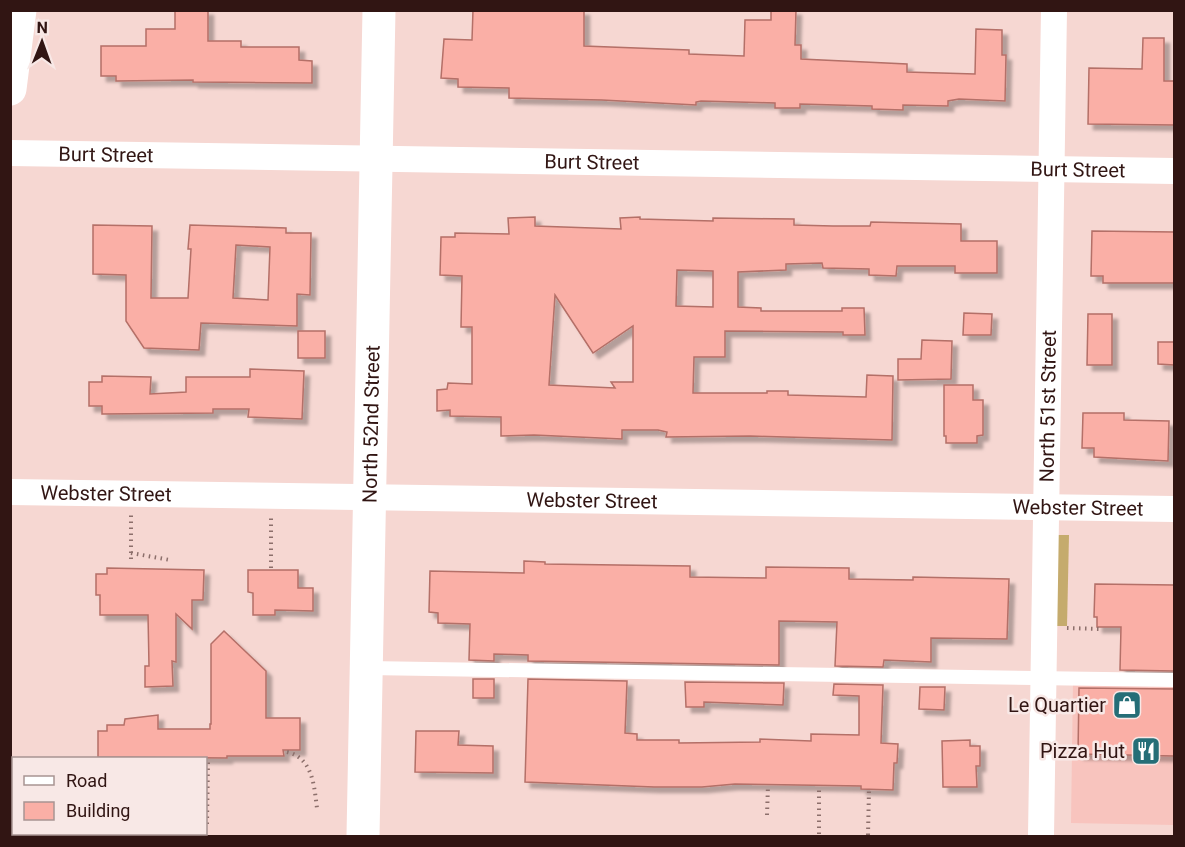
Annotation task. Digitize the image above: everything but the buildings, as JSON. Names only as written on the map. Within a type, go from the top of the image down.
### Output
[{"type":"street","points":[[10,89],[20,10]]},
{"type":"street","name":"North 52nd Street","points":[[363,837],[379,10]]},
{"type":"street","name":"North 51st Street","points":[[1041,837],[1054,10]]},
{"type":"street","name":"Burt Street","points":[[10,153],[1174,171]]},
{"type":"street","name":"Webster Street","points":[[10,492],[1174,509]]},
{"type":"lane","points":[[366,668],[1174,680]]},
{"type":"path","points":[[271,509],[271,568]]},
{"type":"path","points":[[131,513],[131,559]]},
{"type":"path","points":[[131,553],[170,560]]},
{"type":"path","points":[[1062,627],[1100,629]]},
{"type":"path","points":[[287,752],[304,761],[310,771],[316,808]]},
{"type":"path","points":[[207,824],[208,761]]},
{"type":"path","points":[[767,815],[768,785]]},
{"type":"path","points":[[819,786],[819,834]]},
{"type":"path","points":[[868,789],[868,835]]},
{"type":"shaded area","points":[[1056,535],[1069,535],[1067,626],[1054,626]]},
{"type":"shaded area","points":[[1073,681],[1174,683],[1174,825],[1071,823]]},
{"type":"place","name":"Le Quartier","points":[[1127,705]]},
{"type":"place","name":"Pizza Hut","points":[[1146,751]]}]
